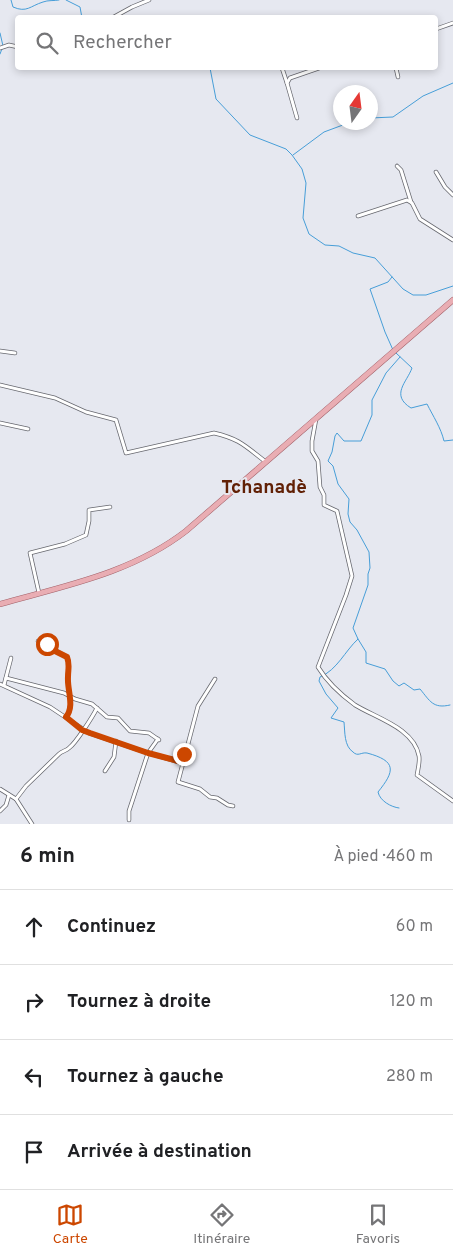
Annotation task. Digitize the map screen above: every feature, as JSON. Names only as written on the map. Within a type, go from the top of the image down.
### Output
[{"type":"main road","points":[[0,604],[122,568],[156,552],[186,531],[453,300]]},
{"type":"street","points":[[117,15],[148,0]]},
{"type":"street","points":[[438,28],[453,24]]},
{"type":"street","points":[[0,48],[10,45],[15,46]]},
{"type":"street","points":[[283,70],[297,118]]},
{"type":"street","points":[[287,83],[290,78],[312,70]]},
{"type":"street","points":[[396,70],[398,77]]},
{"type":"street","points":[[397,166],[401,170],[412,203],[420,219],[453,240]]},
{"type":"street","points":[[436,172],[445,187],[453,195]]},
{"type":"street","points":[[358,216],[407,200],[412,203]]},
{"type":"street","points":[[0,351],[14,353]]},
{"type":"street","points":[[0,385],[55,398],[86,412],[116,420],[126,453],[214,433],[228,436],[244,443],[266,462]]},
{"type":"street","points":[[316,418],[312,451],[318,462],[324,505],[336,511],[352,576],[318,667],[331,686],[348,700],[405,732],[412,740],[419,754],[417,775],[453,801]]},
{"type":"street","points":[[0,423],[28,429]]},
{"type":"street","points":[[39,593],[30,553],[65,544],[86,535],[89,510],[110,507]]},
{"type":"street","points":[[38,641],[67,657],[70,712],[66,717]]},
{"type":"street","points":[[11,658],[6,678],[2,685],[50,707],[82,730],[148,753],[182,762]]},
{"type":"street","points":[[6,678],[92,704],[108,717],[118,718],[130,731],[149,733],[158,739],[148,753],[129,811],[129,820]]},
{"type":"street","points":[[215,679],[198,706],[178,782],[200,789],[210,797],[217,798],[228,806],[233,806]]},
{"type":"street","points":[[16,799],[26,786],[63,750],[69,748],[82,730],[89,724],[97,708]]},
{"type":"street","points":[[105,771],[114,757],[116,741]]},
{"type":"street","points":[[0,789],[16,799],[32,824]]},
{"type":"street","points":[[0,811],[6,805],[9,795]]},
{"type":"waterway","points":[[11,0],[13,7],[18,9],[28,8],[45,1],[59,0]]},
{"type":"waterway","points":[[66,0],[80,7],[81,15]]},
{"type":"waterway","points":[[0,33],[3,46],[0,54]]},
{"type":"waterway","points":[[210,70],[216,99],[250,135],[286,149],[302,169],[306,183],[303,218],[309,234],[325,245],[339,246],[353,253],[375,258],[403,289],[413,295],[426,295],[453,286]]},
{"type":"waterway","points":[[378,118],[393,117],[423,96],[453,83]]},
{"type":"waterway","points":[[293,155],[324,132],[333,129]]},
{"type":"waterway","points":[[392,277],[388,282],[370,289],[393,350]]},
{"type":"waterway","points":[[396,353],[412,368],[402,388],[401,393],[405,403],[411,408],[427,404],[444,441],[453,440]]},
{"type":"waterway","points":[[399,808],[386,803],[378,792],[390,773],[388,763],[377,756],[367,753],[356,754],[350,749],[346,739],[344,722],[331,718],[338,708],[326,694],[319,681],[320,677],[331,670],[358,639],[353,628],[368,585],[370,568],[369,552],[357,530],[350,522],[348,514],[349,499],[338,484],[333,466],[328,461],[337,433],[344,441],[361,441],[372,415],[372,400],[386,373],[400,357]]},
{"type":"waterway","points":[[358,639],[366,652],[366,663],[385,669],[399,686],[404,683],[414,690],[420,689],[432,703],[440,706],[450,705]]},
{"type":"district","name":"Tchanadè","points":[[264,488]]},
{"type":"route","points":[[47,644],[55,651],[67,657],[69,662],[70,712],[66,717],[82,730],[148,753],[182,762],[184,754]]}]
